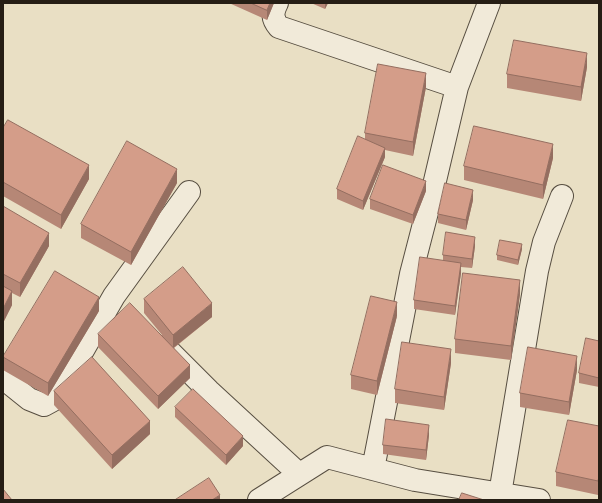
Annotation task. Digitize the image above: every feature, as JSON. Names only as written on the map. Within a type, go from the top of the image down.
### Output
[{"type":"street","points":[[277,3],[273,14],[273,21],[278,27],[457,87]]},
{"type":"street","points":[[373,469],[411,274],[457,87],[489,3]]},
{"type":"street","points":[[3,378],[29,399],[44,405],[55,399],[114,296],[189,192]]},
{"type":"street","points":[[500,494],[537,270],[544,242],[562,196]]},
{"type":"street","points":[[114,296],[130,313]]},
{"type":"street","points":[[158,341],[209,391],[299,474]]},
{"type":"street","points":[[259,500],[327,457],[415,480],[539,500]]},
{"type":"building","points":[[251,3],[270,3],[267,10]]},
{"type":"building","points":[[514,40],[587,53],[581,87],[507,74]]},
{"type":"building","points":[[378,64],[426,73],[413,142],[365,133]]},
{"type":"building","points":[[8,120],[89,165],[61,215],[3,182],[3,128]]},
{"type":"building","points":[[474,126],[553,144],[543,185],[464,166]]},
{"type":"building","points":[[358,136],[385,148],[363,201],[337,189]]},
{"type":"building","points":[[127,141],[177,169],[131,252],[81,224]]},
{"type":"building","points":[[383,165],[426,181],[413,215],[370,199]]},
{"type":"building","points":[[445,183],[473,190],[466,220],[438,214]]},
{"type":"building","points":[[3,206],[49,233],[20,283],[3,274]]},
{"type":"building","points":[[446,232],[475,237],[472,259],[443,255]]},
{"type":"building","points":[[500,240],[522,244],[518,260],[497,255]]},
{"type":"building","points":[[420,257],[461,263],[455,306],[414,300]]},
{"type":"building","points":[[183,267],[212,303],[173,335],[144,299]]},
{"type":"building","points":[[55,271],[99,297],[48,383],[3,357]]},
{"type":"building","points":[[463,273],[520,280],[511,346],[455,339]]},
{"type":"building","points":[[3,286],[12,291],[3,309]]},
{"type":"building","points":[[371,296],[397,302],[377,381],[351,375]]},
{"type":"building","points":[[130,303],[190,365],[158,396],[98,334]]},
{"type":"building","points":[[586,338],[599,341],[599,378],[579,373]]},
{"type":"building","points":[[402,342],[451,349],[444,397],[395,389]]},
{"type":"building","points":[[528,347],[577,356],[569,402],[520,393]]},
{"type":"building","points":[[92,357],[150,421],[112,455],[54,391]]},
{"type":"building","points":[[193,389],[243,436],[226,455],[175,407]]},
{"type":"building","points":[[386,419],[429,425],[426,450],[383,445]]},
{"type":"building","points":[[568,420],[599,426],[598,481],[556,472]]},
{"type":"building","points":[[209,478],[220,495],[212,500],[175,500]]},
{"type":"building","points":[[3,489],[12,500],[3,500]]},
{"type":"building","points":[[462,493],[484,500],[459,500]]}]
